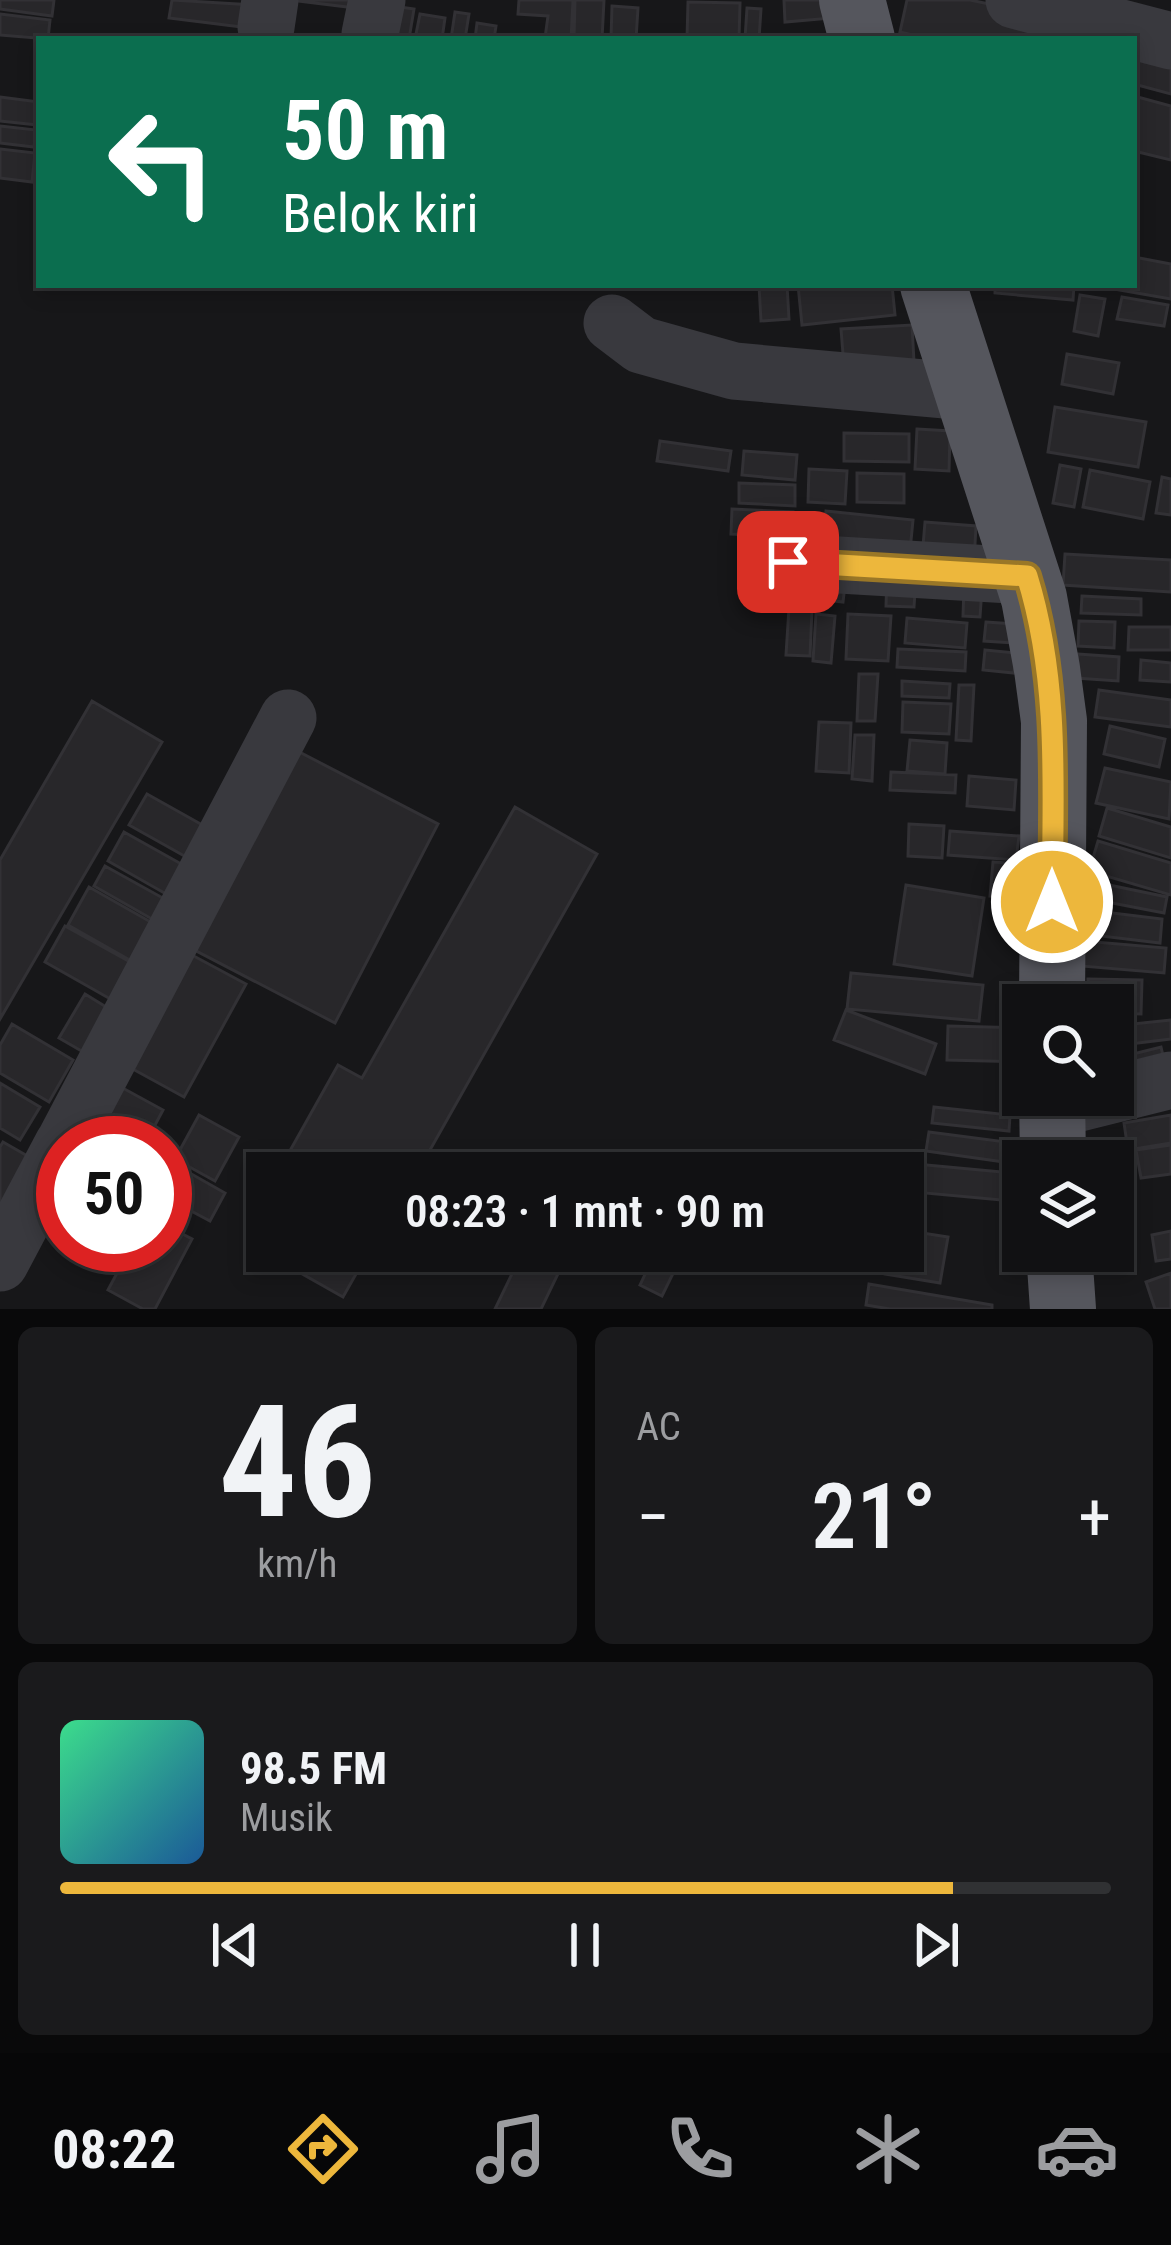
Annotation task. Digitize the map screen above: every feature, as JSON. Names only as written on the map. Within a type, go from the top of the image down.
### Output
[{"type":"main road","points":[[852,0],[861,36]]},
{"type":"main road","points":[[934,288],[1027,576],[1047,668],[1054,721],[1052,984]]},
{"type":"main road","points":[[1060,1272],[1063,1309]]},
{"type":"street","points":[[1014,0],[1171,41]]},
{"type":"street","points":[[612,323],[641,345],[734,371],[968,392]]},
{"type":"street","points":[[788,562],[1027,576]]},
{"type":"street","points":[[78,1116],[289,718]]},
{"type":"street","points":[[1052,1122],[1171,1080]]},
{"type":"street","points":[[0,1263],[36,1195]]},
{"type":"building","points":[[0,0],[54,0],[52,16],[0,9]]},
{"type":"building","points":[[172,0],[253,5],[250,28],[169,18]]},
{"type":"building","points":[[290,0],[373,0],[372,10]]},
{"type":"building","points":[[519,0],[573,0],[571,36],[545,36],[548,16],[518,14]]},
{"type":"building","points":[[575,0],[604,0],[602,36],[574,36]]},
{"type":"building","points":[[784,0],[831,0],[832,18],[785,22]]},
{"type":"building","points":[[907,0],[970,0],[1051,17],[1047,36],[900,32]]},
{"type":"building","points":[[688,2],[740,3],[739,36],[687,36]]},
{"type":"building","points":[[393,6],[414,9],[410,36],[388,36]]},
{"type":"building","points":[[612,6],[638,8],[636,36],[611,36]]},
{"type":"building","points":[[747,8],[761,9],[759,36],[745,36]]},
{"type":"building","points":[[455,12],[469,14],[465,36],[451,36]]},
{"type":"building","points":[[0,14],[50,20],[48,36],[0,35]]},
{"type":"building","points":[[420,14],[445,18],[442,36],[416,36]]},
{"type":"building","points":[[477,23],[496,26],[494,36],[475,36]]},
{"type":"building","points":[[1137,40],[1171,46],[1171,94],[1137,85]]},
{"type":"building","points":[[0,97],[36,102],[36,125],[0,121]]},
{"type":"building","points":[[1137,97],[1171,106],[1171,160],[1137,152]]},
{"type":"building","points":[[0,126],[36,130],[34,147],[0,143]]},
{"type":"building","points":[[0,149],[35,153],[32,182],[0,178]]},
{"type":"building","points":[[1137,258],[1171,264],[1171,299],[1114,289],[1137,288]]},
{"type":"building","points":[[759,288],[787,288],[789,319],[761,321]]},
{"type":"building","points":[[798,288],[892,288],[895,315],[802,325]]},
{"type":"building","points":[[995,288],[1074,288],[1073,300],[995,293]]},
{"type":"building","points":[[1080,295],[1105,299],[1098,336],[1074,331]]},
{"type":"building","points":[[1122,297],[1168,305],[1164,326],[1117,319]]},
{"type":"building","points":[[912,325],[914,362],[844,366],[841,329]]},
{"type":"building","points":[[1067,354],[1119,363],[1113,394],[1062,384]]},
{"type":"building","points":[[1055,407],[1146,422],[1138,467],[1048,452]]},
{"type":"building","points":[[917,429],[950,431],[949,471],[915,469]]},
{"type":"building","points":[[844,433],[909,434],[909,462],[844,461]]},
{"type":"building","points":[[660,441],[731,451],[728,471],[657,461]]},
{"type":"building","points":[[744,451],[797,455],[795,480],[742,475]]},
{"type":"building","points":[[1060,465],[1081,469],[1074,507],[1053,503]]},
{"type":"building","points":[[809,469],[847,471],[845,504],[808,502]]},
{"type":"building","points":[[1090,470],[1150,482],[1143,519],[1083,507]]},
{"type":"building","points":[[857,473],[904,474],[904,503],[857,502]]},
{"type":"building","points":[[1162,477],[1171,479],[1171,515],[1156,513]]},
{"type":"building","points":[[739,483],[795,485],[795,506],[739,503]]},
{"type":"building","points":[[732,509],[793,512],[792,537],[731,534]]},
{"type":"building","points":[[826,511],[913,520],[909,561],[821,551]]},
{"type":"building","points":[[925,522],[976,526],[974,562],[922,558]]},
{"type":"building","points":[[1065,554],[1171,560],[1171,592],[1063,585]]},
{"type":"building","points":[[758,567],[846,576],[843,602],[755,592]]},
{"type":"building","points":[[887,576],[916,577],[914,607],[886,606]]},
{"type":"building","points":[[964,587],[982,588],[980,617],[963,616]]},
{"type":"building","points":[[1082,596],[1141,599],[1141,615],[1081,613]]},
{"type":"building","points":[[789,608],[812,609],[810,656],[786,655]]},
{"type":"building","points":[[816,614],[835,616],[831,663],[813,661]]},
{"type":"building","points":[[848,614],[891,616],[888,661],[846,659]]},
{"type":"building","points":[[907,618],[967,623],[965,648],[905,643]]},
{"type":"building","points":[[1079,621],[1115,622],[1114,648],[1078,646]]},
{"type":"building","points":[[986,622],[1014,624],[1013,643],[984,641]]},
{"type":"building","points":[[1129,627],[1171,627],[1171,650],[1128,650]]},
{"type":"building","points":[[898,649],[966,652],[965,671],[897,667]]},
{"type":"building","points":[[985,650],[1016,653],[1014,673],[983,670]]},
{"type":"building","points":[[1078,654],[1119,657],[1118,681],[1076,678]]},
{"type":"building","points":[[1141,660],[1171,663],[1171,682],[1140,680]]},
{"type":"building","points":[[859,674],[878,674],[875,721],[857,721]]},
{"type":"building","points":[[902,681],[950,684],[949,698],[902,696]]},
{"type":"building","points":[[959,685],[974,685],[971,741],[956,740]]},
{"type":"building","points":[[1099,690],[1171,700],[1171,727],[1095,717]]},
{"type":"building","points":[[92,701],[162,742],[0,1019],[0,860]]},
{"type":"building","points":[[903,702],[951,704],[949,734],[902,732]]},
{"type":"building","points":[[819,722],[851,723],[849,773],[816,771]]},
{"type":"building","points":[[1110,726],[1165,739],[1159,767],[1104,754]]},
{"type":"building","points":[[855,735],[874,735],[872,781],[852,779]]},
{"type":"building","points":[[910,740],[947,743],[945,774],[907,771]]},
{"type":"building","points":[[284,744],[438,824],[335,1023],[181,943]]},
{"type":"building","points":[[1105,768],[1171,782],[1169,819],[1096,803]]},
{"type":"building","points":[[891,772],[956,775],[955,793],[890,790]]},
{"type":"building","points":[[969,776],[1016,780],[1014,810],[967,806]]},
{"type":"building","points":[[147,794],[206,827],[188,858],[129,825]]},
{"type":"building","points":[[515,807],[597,854],[429,1152],[289,1152],[338,1065],[362,1078]]},
{"type":"building","points":[[1107,808],[1171,827],[1171,858],[1099,836]]},
{"type":"building","points":[[909,824],[944,826],[942,858],[908,856]]},
{"type":"building","points":[[950,831],[1019,836],[1016,860],[948,855]]},
{"type":"building","points":[[124,832],[192,870],[175,899],[108,861]]},
{"type":"building","points":[[1098,841],[1171,863],[1171,895],[1089,871]]},
{"type":"building","points":[[993,862],[1020,864],[1017,898],[990,896]]},
{"type":"building","points":[[105,866],[170,902],[159,923],[94,886]]},
{"type":"building","points":[[1085,880],[1167,897],[1164,913],[1081,897]]},
{"type":"building","points":[[906,885],[984,898],[972,976],[894,964]]},
{"type":"building","points":[[89,887],[156,925],[135,963],[68,925]]},
{"type":"building","points":[[1096,911],[1162,919],[1160,943],[1093,935]]},
{"type":"building","points":[[65,926],[141,968],[121,1005],[45,962]]},
{"type":"building","points":[[1083,941],[1166,948],[1164,973],[1081,966]]},
{"type":"building","points":[[190,954],[246,984],[184,1097],[129,1067]]},
{"type":"building","points":[[851,973],[983,985],[979,1021],[847,1009]]},
{"type":"building","points":[[1088,979],[1142,980],[1141,1014],[1134,1014],[1134,984],[1088,984]]},
{"type":"building","points":[[85,994],[111,1010],[85,1053],[59,1038]]},
{"type":"building","points":[[846,1010],[936,1044],[925,1074],[834,1040]]},
{"type":"building","points":[[1171,1020],[1171,1039],[1134,1043],[1134,1024]]},
{"type":"building","points":[[12,1024],[73,1060],[49,1102],[0,1073],[0,1045]]},
{"type":"building","points":[[948,1026],[1002,1027],[1002,1061],[947,1060]]},
{"type":"building","points":[[1161,1047],[1167,1073],[1134,1082],[1134,1054]]},
{"type":"building","points":[[108,1080],[163,1110],[160,1116],[100,1116],[91,1111]]},
{"type":"building","points":[[0,1083],[40,1107],[20,1140],[0,1128]]},
{"type":"building","points":[[934,1107],[1010,1116],[1009,1131],[932,1123]]},
{"type":"building","points":[[199,1115],[239,1137],[215,1181],[192,1168],[192,1128]]},
{"type":"building","points":[[1171,1115],[1171,1143],[1134,1149],[1134,1140],[1127,1140],[1124,1123]]},
{"type":"building","points":[[929,1132],[1002,1141],[1002,1162],[926,1151]]},
{"type":"building","points":[[3,1142],[36,1161],[36,1165],[0,1227]]},
{"type":"building","points":[[1171,1145],[1171,1174],[1141,1178],[1136,1150]]},
{"type":"building","points":[[924,1165],[1002,1172],[1002,1200],[924,1193]]},
{"type":"building","points":[[192,1174],[225,1193],[210,1221],[192,1211]]},
{"type":"building","points":[[1171,1231],[1171,1259],[1156,1261],[1152,1235]]},
{"type":"building","points":[[924,1233],[948,1237],[940,1283],[885,1274],[924,1272]]},
{"type":"building","points":[[118,1272],[175,1272],[155,1309],[143,1309],[108,1290]]},
{"type":"building","points":[[299,1272],[357,1272],[343,1297]]},
{"type":"building","points":[[513,1272],[559,1272],[541,1309],[495,1309]]},
{"type":"building","points":[[646,1272],[674,1272],[662,1296],[640,1285]]},
{"type":"building","points":[[1171,1273],[1171,1309],[1155,1309],[1146,1282]]},
{"type":"building","points":[[869,1284],[992,1305],[992,1309],[866,1305]]},
{"type":"route","points":[[788,562],[1027,576],[1054,721],[1052,902]]}]
